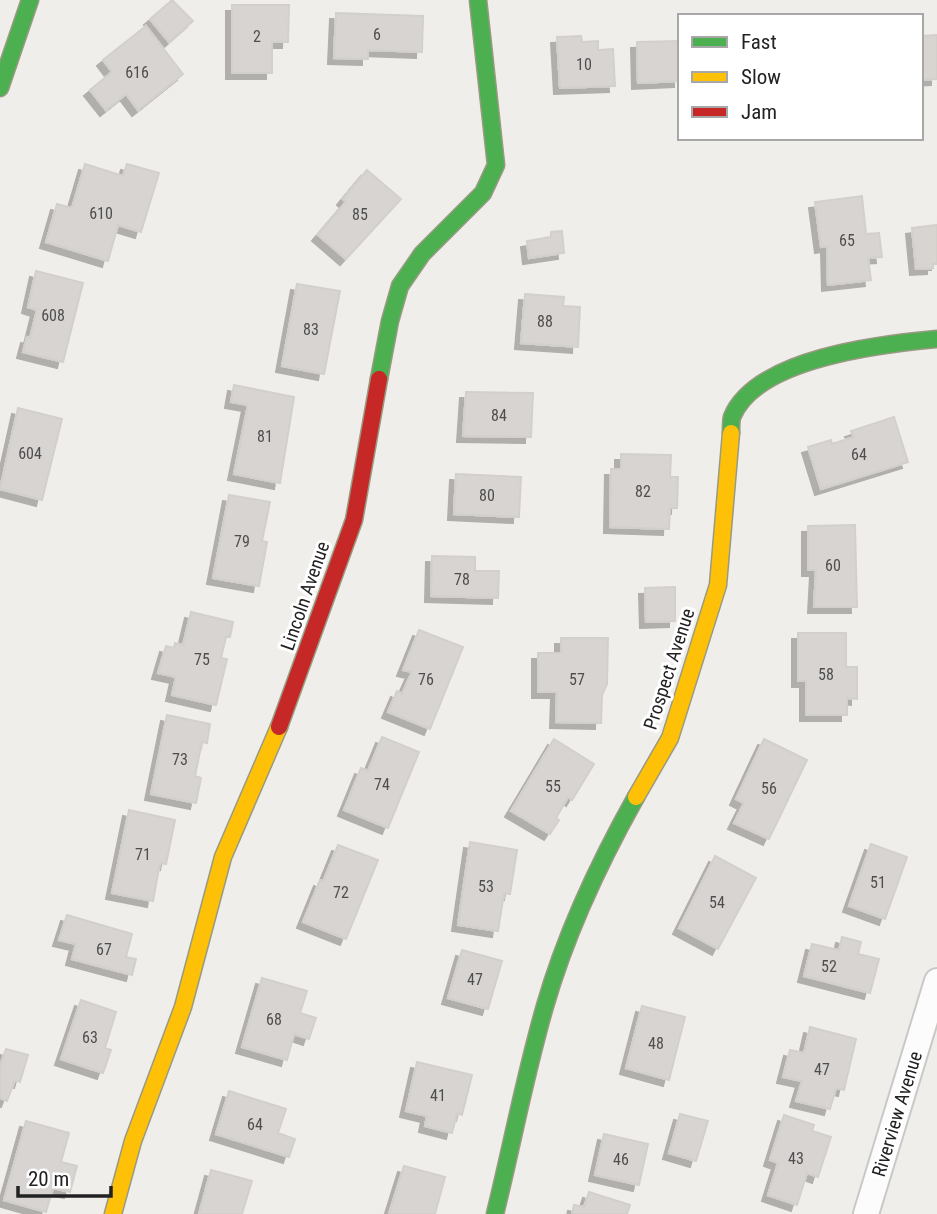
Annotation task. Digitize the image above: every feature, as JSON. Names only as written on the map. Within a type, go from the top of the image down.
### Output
[{"type":"street","points":[[0,88],[30,0]]},
{"type":"street","name":"Lincoln Avenue","points":[[113,1214],[133,1142],[183,1007],[223,857],[288,707],[354,520],[390,321],[400,286],[422,254],[483,193],[496,165],[478,0]]},
{"type":"street","name":"Prospect Avenue","points":[[495,1214],[545,1006],[575,922],[615,834],[670,738],[718,585],[732,418],[749,394],[767,378],[827,356],[895,343],[937,339]]},
{"type":"street","name":"Riverview Avenue","points":[[866,1214],[932,1016],[937,981]]},
{"type":"building","points":[[172,0],[193,21],[169,42],[150,19]]},
{"type":"building","points":[[232,5],[289,5],[288,42],[272,42],[272,73],[232,73]]},
{"type":"building","points":[[336,13],[423,16],[422,52],[368,50],[368,59],[334,58]]},
{"type":"building","points":[[146,26],[183,74],[138,110],[126,94],[106,110],[90,90],[112,72],[103,60]]},
{"type":"building","points":[[937,35],[937,79],[923,80],[923,36]]},
{"type":"building","points":[[581,36],[582,42],[598,41],[598,50],[613,49],[615,86],[560,88],[557,37]]},
{"type":"building","points":[[678,41],[678,81],[638,83],[637,42]]},
{"type":"building","points":[[85,164],[123,176],[127,164],[159,173],[141,232],[118,225],[108,261],[46,242],[57,204],[72,208]]},
{"type":"building","points":[[367,170],[401,199],[346,259],[318,235],[346,202],[343,199]]},
{"type":"building","points":[[862,196],[866,234],[879,233],[882,257],[868,258],[871,280],[828,285],[827,246],[821,247],[815,202]]},
{"type":"building","points":[[937,225],[937,264],[933,264],[933,268],[916,269],[912,228]]},
{"type":"building","points":[[562,231],[564,253],[529,258],[527,241],[551,237],[551,232]]},
{"type":"building","points":[[36,271],[83,283],[63,362],[23,352],[27,337],[30,338],[37,310],[28,307]]},
{"type":"building","points":[[297,284],[340,291],[324,374],[282,366]]},
{"type":"building","points":[[525,294],[564,297],[563,306],[580,307],[578,347],[521,343]]},
{"type":"building","points":[[234,385],[294,397],[280,483],[234,474],[248,405],[231,402]]},
{"type":"building","points":[[466,392],[533,393],[531,437],[463,436]]},
{"type":"building","points":[[18,408],[62,419],[42,500],[0,489]]},
{"type":"building","points":[[894,417],[908,462],[821,489],[808,447],[831,440],[832,444],[854,437],[851,431]]},
{"type":"building","points":[[621,454],[671,455],[670,477],[678,477],[677,508],[670,508],[669,529],[610,527],[611,469],[621,469]]},
{"type":"building","points":[[456,474],[521,477],[519,517],[454,514]]},
{"type":"building","points":[[229,495],[270,502],[262,541],[267,542],[259,586],[213,578]]},
{"type":"building","points":[[855,525],[857,607],[814,607],[816,570],[808,570],[808,526]]},
{"type":"building","points":[[432,556],[475,557],[475,571],[499,571],[498,598],[431,596]]},
{"type":"building","points":[[675,587],[675,621],[646,622],[645,588]]},
{"type":"building","points":[[191,612],[233,622],[221,658],[227,659],[216,705],[172,695],[176,677],[158,673],[166,646],[174,648],[175,643],[183,645]]},
{"type":"building","points":[[419,630],[463,647],[430,729],[388,712],[397,691],[402,694],[412,672],[403,670]]},
{"type":"building","points":[[798,633],[846,633],[846,667],[857,667],[857,699],[847,698],[847,715],[806,715],[806,681],[798,681]]},
{"type":"building","points":[[561,638],[608,638],[607,684],[602,695],[601,723],[556,722],[557,692],[538,692],[538,653],[561,653]]},
{"type":"building","points":[[167,715],[210,724],[207,743],[202,742],[195,776],[201,778],[196,803],[151,794]]},
{"type":"building","points":[[382,737],[419,752],[388,828],[344,810],[361,768],[368,771]]},
{"type":"building","points":[[554,739],[594,764],[572,800],[568,797],[550,834],[511,811]]},
{"type":"building","points":[[764,739],[807,760],[769,839],[734,823],[744,803],[736,799]]},
{"type":"building","points":[[129,810],[175,820],[166,864],[160,863],[153,901],[112,893]]},
{"type":"building","points":[[470,842],[517,850],[510,894],[504,893],[498,931],[458,925]]},
{"type":"building","points":[[871,844],[907,857],[885,919],[849,906]]},
{"type":"building","points":[[338,845],[378,860],[346,939],[303,922]]},
{"type":"building","points":[[715,856],[756,878],[718,949],[679,928]]},
{"type":"building","points":[[67,915],[132,934],[126,957],[136,959],[132,975],[72,959],[76,944],[59,940]]},
{"type":"building","points":[[842,937],[861,942],[858,954],[879,959],[870,993],[804,976],[812,944],[839,950]]},
{"type":"building","points":[[462,950],[502,961],[488,1009],[448,998]]},
{"type":"building","points":[[262,978],[307,991],[300,1013],[316,1018],[309,1039],[294,1034],[287,1060],[242,1047]]},
{"type":"building","points":[[81,1000],[116,1012],[105,1048],[111,1050],[103,1073],[61,1059]]},
{"type":"building","points":[[642,1006],[685,1017],[669,1080],[626,1068]]},
{"type":"building","points":[[810,1027],[856,1039],[844,1090],[836,1088],[830,1109],[796,1101],[802,1081],[783,1077],[790,1050],[804,1053]]},
{"type":"building","points":[[6,1049],[28,1055],[20,1082],[15,1080],[7,1101],[0,1098],[0,1066]]},
{"type":"building","points":[[417,1062],[472,1075],[462,1115],[457,1113],[452,1133],[425,1126],[427,1116],[406,1111]]},
{"type":"building","points":[[229,1091],[286,1109],[278,1133],[295,1139],[289,1157],[216,1134]]},
{"type":"building","points":[[680,1114],[708,1121],[696,1161],[669,1153]]},
{"type":"building","points":[[784,1115],[814,1125],[812,1131],[831,1137],[818,1177],[807,1173],[797,1205],[768,1195],[778,1163],[770,1160]]},
{"type":"building","points":[[26,1121],[69,1133],[61,1162],[77,1166],[70,1192],[53,1188],[46,1212],[4,1200]]},
{"type":"building","points":[[604,1134],[648,1144],[639,1185],[595,1175]]},
{"type":"building","points":[[404,1166],[445,1177],[435,1214],[389,1214]]},
{"type":"building","points":[[211,1170],[252,1181],[242,1214],[199,1214]]},
{"type":"building","points":[[589,1192],[630,1205],[627,1214],[572,1214],[574,1205],[584,1207]]},
{"type":"traffic: fast","points":[[0,88],[30,0]]},
{"type":"traffic: fast","points":[[379,379],[400,286],[422,254],[483,193],[496,165],[478,0]]},
{"type":"traffic: fast","points":[[731,433],[732,417],[745,397],[766,381],[793,368],[854,350],[937,339]]},
{"type":"traffic: fast","points":[[495,1214],[531,1058],[553,979],[584,899],[636,797]]},
{"type":"traffic: slow","points":[[636,797],[670,738],[718,585],[731,433]]},
{"type":"traffic: slow","points":[[113,1214],[133,1141],[183,1007],[223,857],[279,727]]},
{"type":"traffic: jam","points":[[279,727],[354,520],[379,379]]}]
